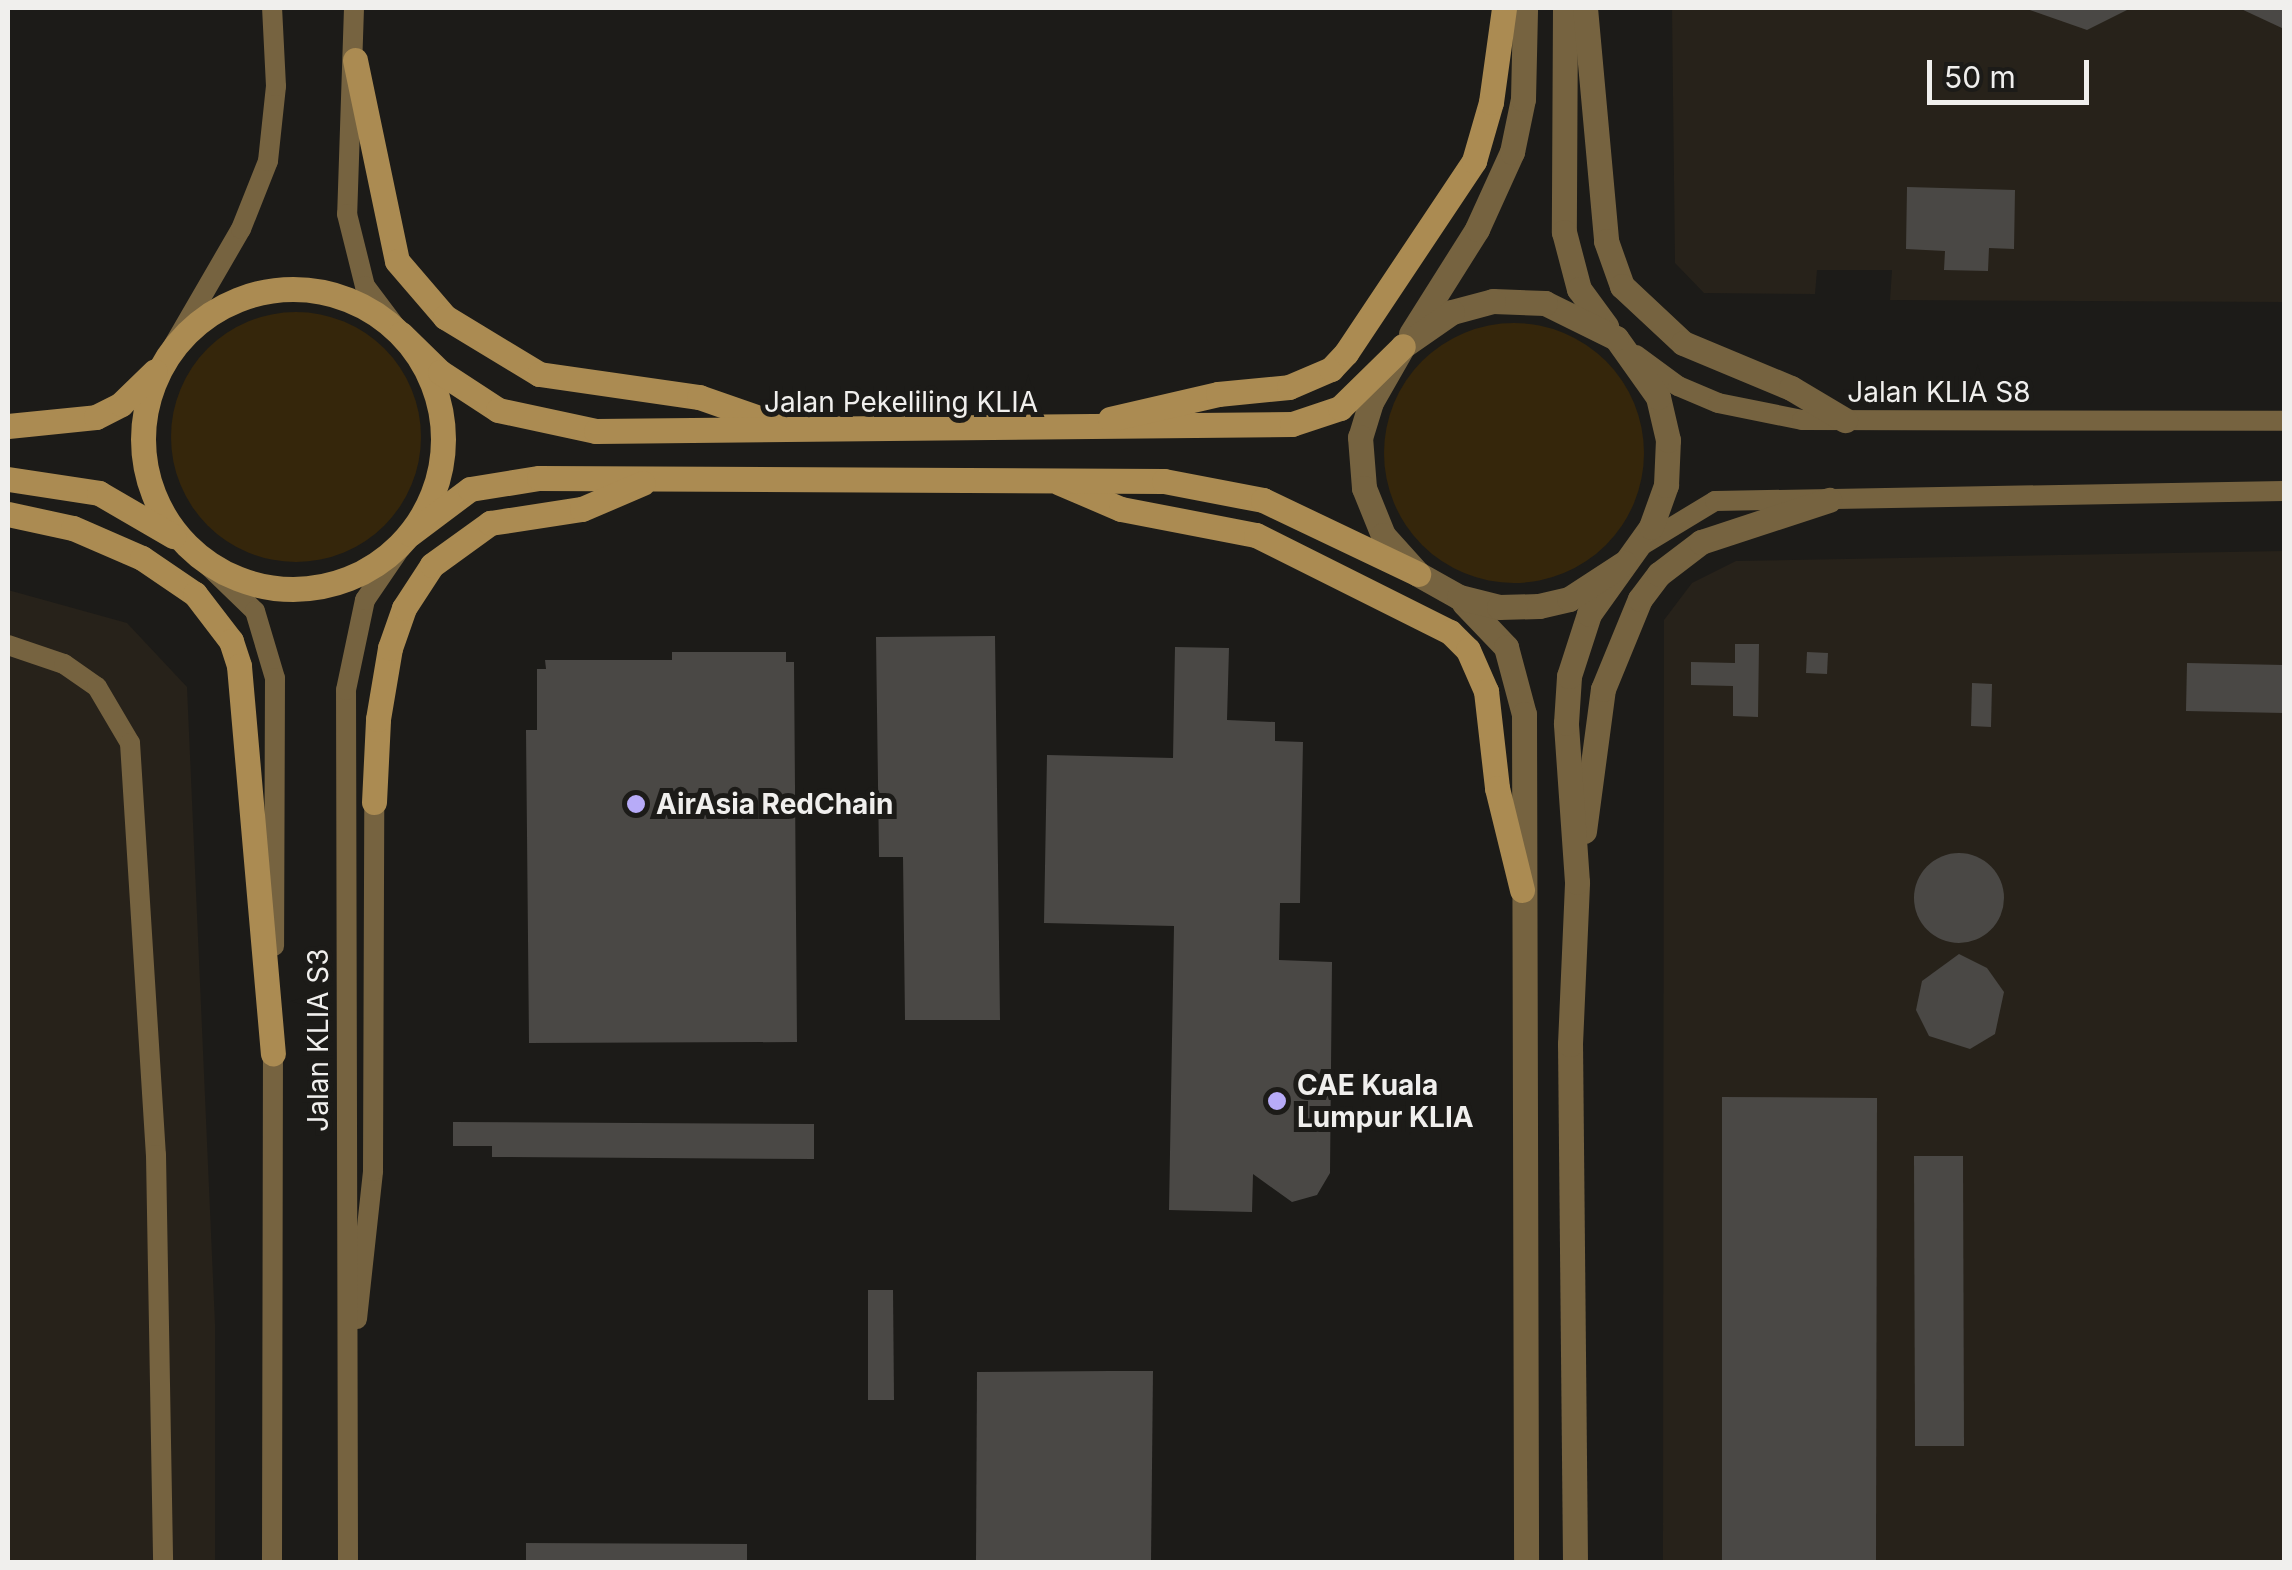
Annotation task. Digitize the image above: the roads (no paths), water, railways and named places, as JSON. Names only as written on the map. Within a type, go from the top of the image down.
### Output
[{"type":"main road","points":[[1061,430],[1218,394],[1290,386],[1331,369],[1360,336],[1474,161],[1491,102],[1504,8]]},
{"type":"main road","points":[[355,60],[397,262],[445,317],[539,374],[699,397],[803,433]]},
{"type":"main road","name":"Jalan Pekeliling KLIA","points":[[8,426],[96,416],[143,386],[199,321],[237,299],[280,289],[324,292],[352,302],[401,334],[471,395],[535,422],[596,431],[803,433],[1250,427],[1316,419],[1362,392],[1403,346]]},
{"type":"main road","name":"Jalan Pekeliling KLIA","points":[[401,334],[426,369],[441,410],[443,454],[432,496],[410,534]]},
{"type":"main road","name":"Jalan Pekeliling KLIA","points":[[169,353],[143,420],[143,456],[160,508],[193,551]]},
{"type":"main road","name":"Jalan Pekeliling KLIA","points":[[8,478],[100,493],[235,577],[300,587],[332,584],[374,567],[410,534],[470,490],[498,480],[1045,477],[1228,490],[1310,520],[1418,574]]},
{"type":"main road","points":[[1045,477],[1121,509],[1256,535],[1450,632],[1468,650],[1486,691],[1497,788],[1522,890]]},
{"type":"main road","points":[[374,802],[378,719],[390,648],[404,608],[432,565],[448,548],[490,523],[582,509],[652,479]]},
{"type":"main road","points":[[8,514],[72,528],[142,558],[195,594],[231,641],[240,666],[273,1054]]},
{"type":"street","points":[[169,353],[241,229],[268,161],[276,86],[272,8]]},
{"type":"street","points":[[354,8],[355,60],[346,214],[352,252],[365,286],[401,334]]},
{"type":"street","name":"Jalan Pekeliling KLIA","points":[[1525,8],[1523,98],[1512,152],[1477,229],[1370,402],[1361,454],[1364,488],[1383,536],[1418,574],[1458,598],[1498,607],[1540,606],[1569,598],[1624,563],[1651,527],[1666,485],[1668,440],[1658,397],[1568,264],[1565,8]]},
{"type":"street","points":[[1585,8],[1600,197],[1611,264],[1622,286],[1659,326],[1707,358],[1791,388],[1845,420]]},
{"type":"street","name":"Jalan Pekeliling KLIA","points":[[1403,346],[1452,312],[1493,301],[1545,303],[1616,338]]},
{"type":"street","name":"Jalan KLIA S8","points":[[1616,338],[1678,386],[1762,416],[1845,420],[2284,421]]},
{"type":"street","points":[[1578,882],[1566,723],[1569,676],[1589,614],[1624,563],[1659,529],[1715,501],[2284,491]]},
{"type":"street","points":[[1575,1562],[1570,1044],[1578,882],[1603,688],[1640,598],[1658,574],[1700,542],[1829,500]]},
{"type":"street","name":"Jalan KLIA S3","points":[[348,1562],[346,690],[365,600],[410,534]]},
{"type":"street","name":"Jalan KLIA S3","points":[[193,551],[255,611],[275,678],[272,1562]]},
{"type":"street","points":[[1458,598],[1506,646],[1521,688],[1526,1562]]},
{"type":"street","points":[[8,644],[64,664],[97,687],[130,743],[156,1155],[163,1562]]},
{"type":"street","points":[[348,1370],[368,1254],[373,1171],[374,802]]},
{"type":"place","name":"AirAsia RedChain","points":[[636,804]]},
{"type":"place","name":"CAE Kuala Lumpur KLIA","points":[[1277,1101]]}]
